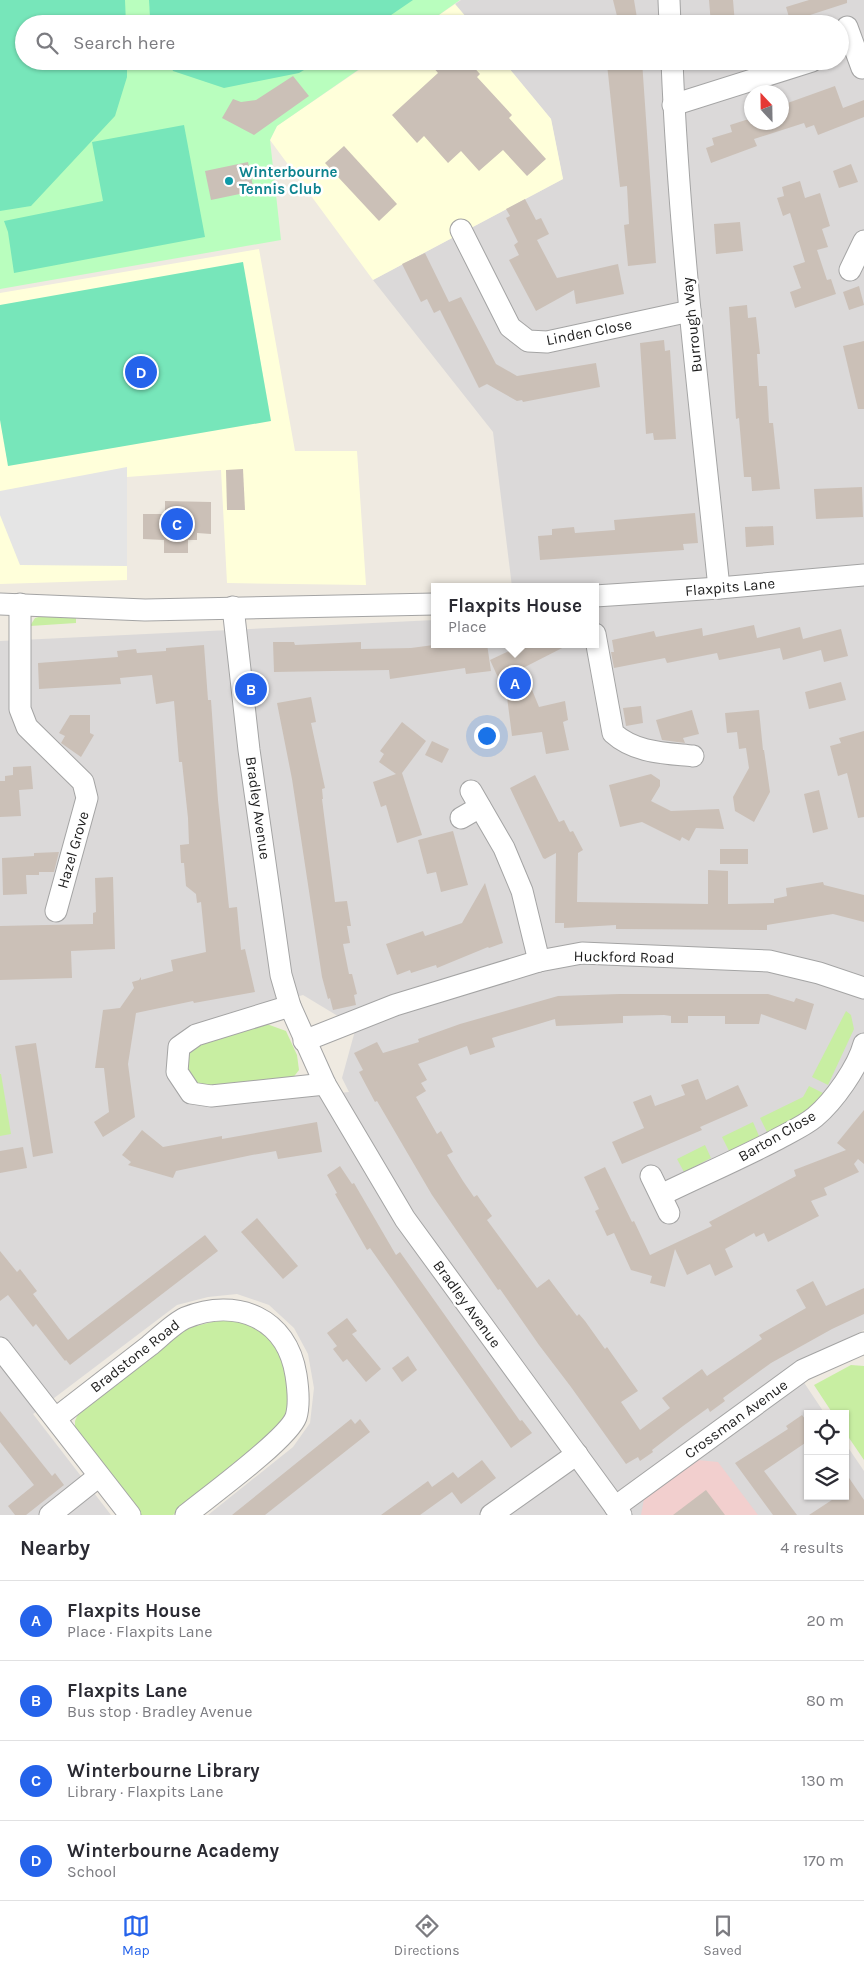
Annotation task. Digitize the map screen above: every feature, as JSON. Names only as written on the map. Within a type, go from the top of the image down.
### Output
[{"type":"street","points":[[669,0],[670,15]]},
{"type":"street","points":[[849,52],[862,68]]},
{"type":"street","name":"Burrough Way","points":[[672,70],[673,105],[690,311],[719,588]]},
{"type":"street","points":[[673,105],[784,70]]},
{"type":"street","name":"Linden Close","points":[[461,230],[510,327],[528,341],[547,342],[690,311]]},
{"type":"street","points":[[850,270],[864,241]]},
{"type":"street","name":"Flaxpits Lane","points":[[599,596],[719,588],[864,575]]},
{"type":"street","points":[[10,604],[145,610],[431,604]]},
{"type":"street","name":"Hazel Grove","points":[[10,604],[20,709],[28,727],[83,782],[87,798],[56,911]]},
{"type":"street","name":"Bradley Avenue","points":[[233,608],[259,818],[281,974],[290,1006],[304,1041],[325,1084],[405,1220],[618,1511]]},
{"type":"street","points":[[598,648],[613,733],[624,742],[653,752],[693,756]]},
{"type":"street","points":[[462,818],[476,799],[504,848],[522,891],[539,961]]},
{"type":"street","name":"Huckford Road","points":[[304,1041],[395,1005],[539,961],[582,954],[769,960],[864,988]]},
{"type":"street","points":[[290,1006],[196,1035],[179,1047],[177,1072],[191,1093],[211,1096],[325,1084]]},
{"type":"street","name":"Barton Close","points":[[651,1176],[665,1204],[738,1159],[814,1118],[828,1104],[846,1079],[864,1044]]},
{"type":"street","name":"Bradstone Road","points":[[56,1418],[184,1318],[210,1312],[235,1310],[261,1318],[282,1338],[294,1359],[299,1389],[296,1417],[282,1437],[186,1515]]},
{"type":"street","name":"Crossman Avenue","points":[[618,1511],[804,1370],[864,1342]]},
{"type":"street","points":[[0,1348],[130,1515]]},
{"type":"street","points":[[491,1515],[576,1454]]},
{"type":"street","points":[[50,1515],[99,1476]]},
{"type":"shaded area","points":[[461,0],[864,0],[864,1330],[793,1366],[822,1410],[804,1410],[804,1500],[849,1500],[849,1449],[864,1471],[864,1515],[208,1515],[293,1447],[310,1423],[314,1388],[308,1354],[294,1328],[269,1305],[237,1294],[208,1297],[177,1305],[33,1414],[111,1515],[0,1515],[0,641],[431,620],[431,648],[599,648],[599,583],[512,583],[493,432],[373,280],[563,179],[551,119],[510,70],[849,70],[849,15],[464,15],[455,4]],"holes":[[[303,995],[356,1027],[342,1078],[349,1092],[211,1106],[185,1102],[167,1074],[169,1041],[192,1025]]]},
{"type":"shaded area","points":[[455,4],[464,15],[439,15]]},
{"type":"shaded area","points":[[359,70],[510,70],[551,119],[563,179],[373,280],[270,140],[277,126]]},
{"type":"shaded area","points":[[259,249],[295,451],[357,451],[366,585],[227,583],[221,470],[127,477],[127,580],[0,584],[0,293]]},
{"type":"shaded area","points":[[127,467],[127,566],[20,565],[0,515],[0,491]]},
{"type":"shaded area","points":[[698,1460],[718,1462],[758,1515],[641,1515],[644,1499]]},
{"type":"green space","points":[[0,0],[460,0],[439,15],[15,15],[15,70],[358,70],[277,126],[270,140],[281,240],[0,289]]},
{"type":"green space","points":[[0,0],[125,0],[126,15],[15,15],[15,70],[127,70],[127,77],[115,116],[31,206],[0,211]]},
{"type":"green space","points":[[149,0],[413,0],[391,15],[150,15]]},
{"type":"green space","points":[[304,70],[299,73],[224,88],[173,71]]},
{"type":"green space","points":[[184,125],[205,237],[14,273],[8,232],[4,221],[103,201],[92,142]]},
{"type":"green space","points":[[243,262],[271,421],[8,466],[0,420],[0,305]]},
{"type":"green space","points":[[46,615],[76,617],[76,623],[30,626],[35,618]]},
{"type":"green space","points":[[846,1011],[851,1015],[854,1029],[828,1085],[812,1077]]},
{"type":"green space","points":[[264,1023],[286,1031],[297,1055],[299,1070],[292,1079],[211,1088],[196,1085],[186,1070],[187,1051],[200,1042]]},
{"type":"green space","points":[[0,1074],[11,1134],[0,1136]]},
{"type":"green space","points":[[809,1086],[823,1093],[808,1113],[767,1132],[760,1118],[803,1097]]},
{"type":"green space","points":[[753,1122],[759,1136],[729,1151],[722,1137]]},
{"type":"green space","points":[[705,1145],[711,1158],[684,1172],[677,1159]]},
{"type":"green space","points":[[234,1319],[256,1327],[274,1344],[284,1362],[289,1389],[286,1414],[275,1430],[173,1515],[140,1515],[75,1431],[75,1421],[79,1412],[188,1328]]},
{"type":"green space","points":[[851,1365],[864,1366],[864,1460],[849,1438],[849,1410],[830,1410],[814,1385]]},
{"type":"building","points":[[613,0],[634,0],[636,15],[617,15]]},
{"type":"building","points":[[709,0],[733,0],[734,15],[710,15]]},
{"type":"building","points":[[809,0],[847,0],[847,3],[810,15],[788,15],[786,7]]},
{"type":"building","points":[[436,70],[476,70],[480,74],[477,77],[512,115],[509,118],[546,159],[527,176],[503,150],[479,171],[461,151],[448,163],[424,136],[417,143],[392,115],[438,73]]},
{"type":"building","points":[[608,70],[643,70],[656,263],[628,266],[624,225],[629,224],[627,186],[620,187]]},
{"type":"building","points":[[293,76],[309,96],[254,135],[222,118],[233,99],[241,102],[256,100]]},
{"type":"building","points":[[835,86],[843,108],[864,100],[864,117],[818,135],[814,125],[806,128],[804,123],[789,128],[789,102]]},
{"type":"building","points":[[744,121],[744,130],[782,130],[754,139],[757,146],[711,163],[706,148],[714,145],[712,138],[732,132],[730,125]]},
{"type":"building","points":[[344,146],[397,204],[379,221],[325,163]]},
{"type":"building","name":"Winterbourne Tennis Club","points":[[248,162],[254,191],[211,200],[205,171]]},
{"type":"building","points":[[851,164],[858,182],[839,188],[833,171]]},
{"type":"building","points":[[800,181],[805,198],[820,193],[830,226],[822,229],[828,247],[817,250],[827,280],[831,279],[836,294],[795,308],[790,292],[801,288],[793,266],[805,262],[790,213],[783,216],[777,198],[784,196],[782,187]]},
{"type":"building","points":[[525,199],[536,220],[541,218],[549,234],[537,240],[557,278],[618,264],[624,294],[576,304],[574,290],[536,311],[509,260],[519,255],[514,245],[518,242],[506,218],[510,216],[506,209]]},
{"type":"building","points":[[740,222],[743,251],[716,254],[714,224]]},
{"type":"building","points":[[425,253],[449,302],[461,297],[496,364],[517,376],[596,363],[600,387],[523,402],[522,400],[517,401],[487,384],[479,388],[440,310],[434,313],[427,299],[421,302],[402,264]]},
{"type":"building","points":[[859,286],[864,305],[849,310],[843,292]]},
{"type":"building","points":[[747,305],[748,318],[756,317],[760,354],[757,354],[759,386],[767,386],[769,423],[773,423],[780,489],[752,491],[751,477],[744,477],[739,418],[736,419],[729,307]]},
{"type":"building","points":[[664,340],[665,351],[670,350],[676,439],[654,440],[653,433],[646,434],[640,343]]},
{"type":"building","points":[[864,341],[864,409],[858,409],[843,346]]},
{"type":"building","points":[[243,469],[245,510],[227,510],[226,470]]},
{"type":"building","points":[[862,487],[863,517],[816,519],[814,489]]},
{"type":"building","points":[[165,501],[211,502],[211,534],[197,533],[197,540],[188,540],[188,553],[164,553],[164,540],[143,539],[143,514],[165,514]]},
{"type":"building","points":[[695,513],[698,543],[683,544],[684,550],[540,560],[538,536],[552,535],[552,529],[574,527],[575,533],[615,530],[614,520]]},
{"type":"building","points":[[773,526],[774,545],[746,547],[745,527]]},
{"type":"building","points":[[754,625],[757,638],[800,627],[803,639],[841,629],[848,656],[824,662],[821,650],[783,660],[780,648],[719,660],[717,653],[667,663],[665,658],[614,668],[611,652],[614,652],[612,640],[654,631],[656,637],[702,628],[703,636]]},
{"type":"building","points":[[273,642],[294,642],[295,645],[361,642],[361,649],[411,648],[431,645],[431,648],[488,648],[491,671],[466,674],[465,668],[390,679],[389,670],[274,672]]},
{"type":"building","points":[[204,645],[208,700],[211,700],[218,800],[229,908],[237,907],[241,950],[245,949],[255,992],[194,1003],[193,1001],[136,1013],[128,1064],[135,1117],[103,1137],[94,1122],[109,1112],[104,1068],[95,1068],[103,1010],[120,1008],[134,988],[132,982],[139,980],[141,977],[141,980],[173,971],[171,960],[206,952],[201,902],[197,903],[196,894],[186,886],[184,863],[181,863],[180,845],[189,844],[188,818],[182,762],[179,762],[174,701],[156,704],[152,675],[120,678],[121,684],[39,689],[38,663],[118,657],[117,651],[136,649],[137,653],[166,651],[166,648]]},
{"type":"building","points":[[516,648],[562,648],[523,668],[539,707],[565,701],[568,720],[563,722],[569,750],[546,754],[542,732],[512,736],[507,697],[490,660]]},
{"type":"building","points":[[841,682],[846,700],[809,709],[805,692]]},
{"type":"building","points":[[311,697],[316,722],[311,723],[325,788],[322,789],[322,799],[335,902],[347,901],[351,926],[347,926],[350,943],[343,944],[349,974],[352,974],[357,994],[354,995],[356,1005],[333,1010],[322,977],[292,779],[277,703]]},
{"type":"building","points":[[641,706],[643,723],[626,726],[623,708]]},
{"type":"building","points":[[692,710],[699,734],[683,738],[685,743],[662,740],[656,720]]},
{"type":"building","points":[[759,710],[770,792],[754,822],[735,811],[733,797],[749,768],[746,748],[739,749],[737,732],[727,733],[725,713]]},
{"type":"building","points":[[70,715],[90,715],[90,733],[94,735],[81,757],[61,743],[65,736],[59,733]]},
{"type":"building","points":[[402,722],[426,741],[402,773],[422,835],[397,843],[386,805],[381,807],[373,782],[396,774],[379,762],[384,754],[380,751]]},
{"type":"building","points":[[864,731],[864,817],[858,818],[847,773],[838,776],[830,746],[841,743],[839,738]]},
{"type":"building","points":[[432,741],[449,749],[442,763],[425,755]]},
{"type":"building","points":[[31,766],[33,789],[19,790],[21,816],[0,817],[0,781],[5,781],[5,776],[13,775],[13,767]]},
{"type":"building","points":[[651,774],[660,780],[660,786],[651,801],[671,811],[719,809],[724,829],[696,828],[689,841],[682,837],[680,841],[642,822],[620,827],[609,785]]},
{"type":"building","points":[[535,775],[559,822],[564,820],[570,832],[573,831],[583,850],[578,853],[577,902],[708,904],[708,870],[728,871],[728,904],[774,903],[774,899],[787,896],[786,888],[823,882],[824,885],[864,895],[864,922],[833,914],[767,925],[767,930],[616,929],[616,925],[564,928],[564,923],[555,923],[556,853],[545,859],[543,858],[510,788]]},
{"type":"building","points":[[819,790],[828,829],[813,833],[804,794]]},
{"type":"building","points":[[453,831],[468,885],[441,892],[436,872],[427,874],[418,840]]},
{"type":"building","points":[[720,849],[748,849],[748,864],[720,864]]},
{"type":"building","points":[[59,852],[54,872],[39,872],[39,875],[26,875],[27,894],[3,895],[2,858],[34,856],[34,853]]},
{"type":"building","points":[[113,877],[115,949],[71,951],[72,978],[0,980],[0,926],[93,924],[93,913],[96,912],[95,878]]},
{"type":"building","points":[[485,883],[503,943],[488,947],[437,968],[436,965],[411,973],[410,970],[397,975],[386,944],[423,931],[425,936],[462,923]]},
{"type":"building","points":[[768,994],[794,1002],[796,998],[814,1004],[806,1030],[761,1014],[759,1024],[725,1024],[725,1016],[688,1016],[688,1023],[671,1023],[671,1016],[623,1016],[623,1023],[556,1026],[555,1019],[492,1038],[495,1047],[470,1055],[467,1046],[418,1064],[427,1080],[421,1083],[426,1091],[416,1097],[437,1134],[441,1131],[453,1152],[447,1155],[463,1181],[474,1197],[477,1195],[492,1216],[487,1220],[537,1288],[549,1279],[577,1316],[579,1314],[585,1321],[605,1349],[607,1347],[638,1391],[621,1402],[640,1430],[670,1408],[662,1398],[702,1369],[707,1376],[762,1339],[759,1335],[806,1308],[796,1290],[813,1281],[826,1306],[864,1288],[864,1314],[832,1329],[771,1363],[723,1398],[725,1401],[710,1412],[708,1408],[683,1426],[652,1450],[653,1452],[640,1461],[638,1457],[626,1464],[500,1289],[498,1290],[432,1195],[377,1101],[375,1102],[359,1072],[363,1070],[354,1053],[377,1042],[383,1053],[419,1042],[418,1039],[460,1024],[558,996]]},
{"type":"building","points":[[36,1043],[53,1153],[33,1157],[15,1046]]},
{"type":"building","points":[[698,1079],[706,1100],[738,1085],[748,1106],[700,1127],[702,1130],[622,1164],[612,1142],[644,1128],[633,1102],[651,1095],[655,1106],[685,1095],[681,1085]]},
{"type":"building","points":[[864,1110],[864,1164],[858,1159],[854,1164],[859,1172],[824,1188],[827,1195],[811,1201],[819,1216],[768,1242],[764,1233],[756,1237],[754,1233],[725,1249],[733,1267],[715,1276],[710,1264],[687,1275],[675,1249],[665,1287],[650,1283],[652,1276],[631,1270],[614,1233],[607,1236],[595,1211],[599,1209],[584,1177],[605,1167],[650,1255],[712,1226],[709,1222],[796,1176],[794,1170],[846,1150],[837,1143]]},
{"type":"building","points":[[317,1122],[322,1152],[278,1159],[276,1151],[252,1155],[176,1171],[173,1178],[128,1165],[131,1162],[122,1155],[142,1130],[163,1147],[222,1136],[222,1139]]},
{"type":"building","points":[[23,1147],[27,1168],[0,1173],[0,1151]]},
{"type":"building","points":[[340,1166],[352,1184],[354,1183],[396,1255],[400,1252],[520,1421],[522,1420],[532,1433],[511,1448],[370,1248],[367,1250],[335,1194],[337,1193],[327,1175]]},
{"type":"building","points":[[257,1218],[298,1266],[283,1279],[241,1232]]},
{"type":"building","points":[[205,1235],[218,1251],[70,1365],[36,1324],[33,1327],[8,1295],[0,1301],[0,1251],[17,1272],[20,1269],[37,1291],[33,1294],[68,1340]]},
{"type":"building","points":[[347,1318],[357,1331],[352,1334],[381,1369],[366,1382],[347,1359],[343,1362],[333,1349],[337,1346],[327,1333]]},
{"type":"building","points":[[408,1356],[417,1370],[402,1382],[392,1368]]},
{"type":"building","points":[[0,1411],[52,1476],[55,1473],[64,1485],[26,1515],[15,1515],[8,1506],[34,1485],[0,1442]]},
{"type":"building","points":[[802,1415],[804,1418],[804,1444],[764,1471],[797,1515],[773,1515],[735,1463],[788,1429],[786,1426]]},
{"type":"building","points":[[351,1419],[355,1424],[360,1419],[370,1432],[265,1515],[232,1515]]},
{"type":"building","points":[[482,1460],[496,1478],[461,1504],[452,1492],[420,1515],[381,1515],[428,1481],[432,1487],[453,1472],[458,1478]]},
{"type":"building","points":[[849,1478],[864,1500],[864,1515],[809,1515],[832,1500],[849,1500]]},
{"type":"building","points":[[706,1490],[725,1515],[673,1515]]},
{"type":"place","name":"Winterbourne Tennis Club","points":[[229,181]]},
{"type":"place","name":"Winterbourne Academy","points":[[141,372]]},
{"type":"place","name":"Winterbourne Library","points":[[177,524]]},
{"type":"place","name":"Flaxpits House","points":[[515,683]]},
{"type":"place","name":"Flaxpits Lane","points":[[251,689]]}]
